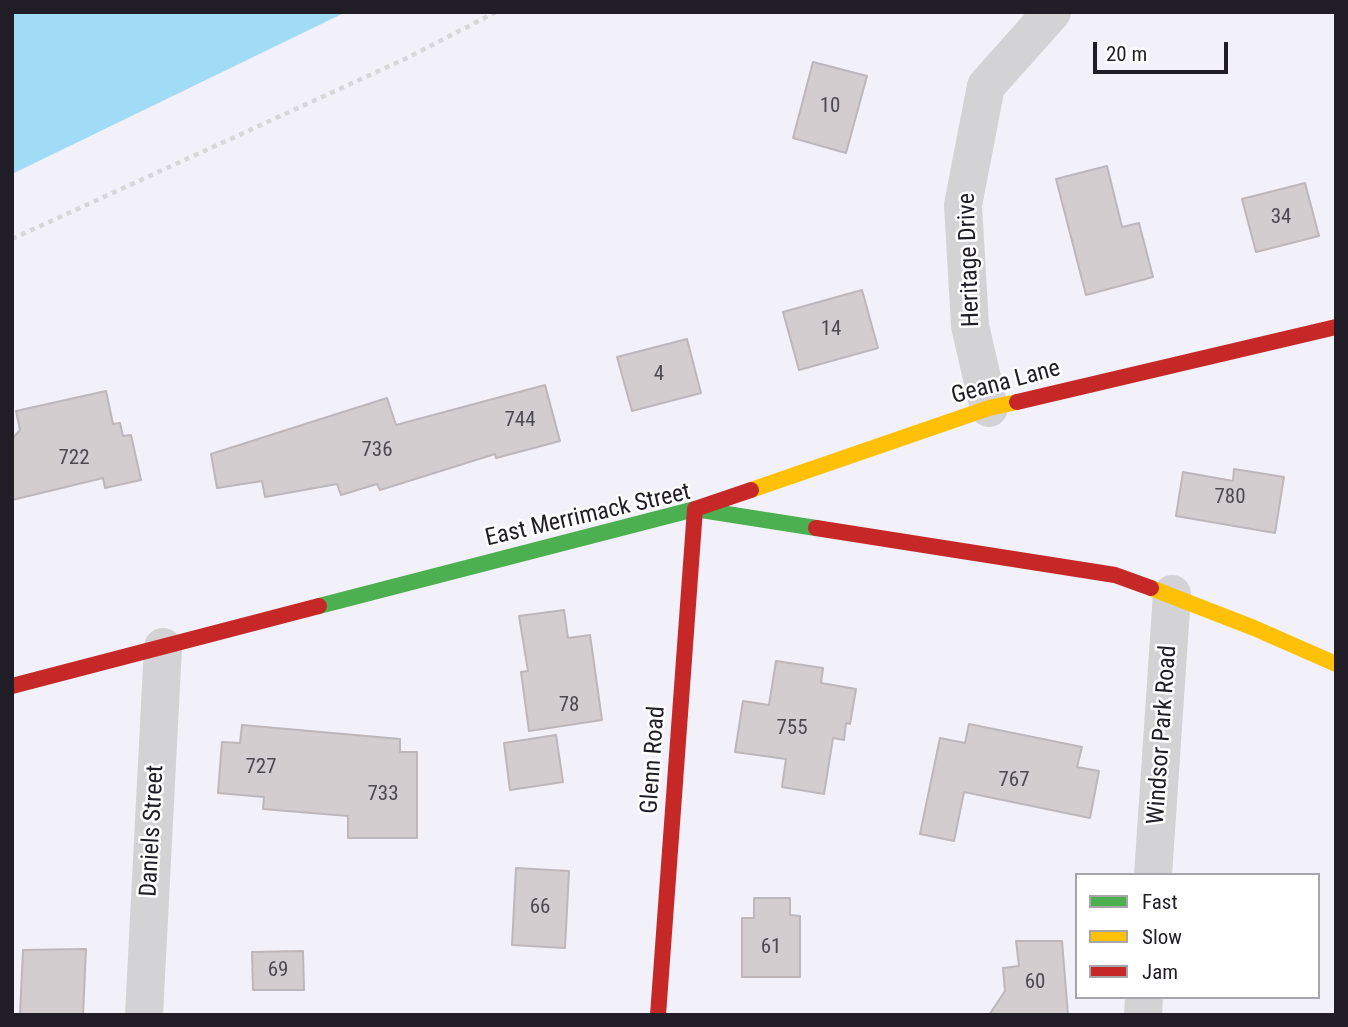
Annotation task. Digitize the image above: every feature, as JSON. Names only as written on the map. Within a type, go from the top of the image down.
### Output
[{"type":"street","name":"Heritage Drive","points":[[989,408],[970,326],[964,205],[986,86],[1052,12]]},
{"type":"street","name":"Geana Lane","points":[[695,509],[989,408],[1336,327]]},
{"type":"street","name":"East Merrimack Street","points":[[12,686],[695,509],[1115,575],[1172,594],[1265,631],[1336,664]]},
{"type":"street","name":"Glenn Road","points":[[658,1015],[695,509]]},
{"type":"street","name":"Windsor Park Road","points":[[1153,873],[1172,594]]},
{"type":"street","name":"Daniels Street","points":[[144,1015],[163,647]]},
{"type":"path","points":[[12,239],[407,58],[496,12]]},
{"type":"water","points":[[12,12],[346,12],[12,174]]},
{"type":"building","points":[[813,62],[867,76],[846,153],[793,138]]},
{"type":"building","points":[[1107,166],[1122,227],[1139,223],[1153,277],[1086,295],[1056,179]]},
{"type":"building","points":[[1305,183],[1319,236],[1256,252],[1242,199]]},
{"type":"building","points":[[862,290],[878,348],[799,370],[783,312]]},
{"type":"building","points":[[687,339],[701,393],[632,411],[617,357]]},
{"type":"building","points":[[545,385],[560,441],[496,458],[495,454],[380,490],[377,484],[341,495],[337,484],[265,497],[262,481],[217,488],[211,454],[387,398],[396,425]]},
{"type":"building","points":[[106,391],[113,424],[120,423],[123,436],[131,435],[141,480],[105,488],[103,478],[12,500],[12,439],[20,430],[16,411]]},
{"type":"building","points":[[1234,469],[1284,477],[1275,533],[1176,516],[1183,472],[1233,481]]},
{"type":"building","points":[[564,610],[568,638],[590,635],[602,720],[529,731],[521,672],[528,671],[519,616]]},
{"type":"building","points":[[776,661],[823,668],[821,683],[856,689],[850,724],[846,723],[844,740],[833,738],[824,794],[782,787],[786,759],[735,752],[743,701],[769,705]]},
{"type":"building","points":[[969,724],[1082,747],[1077,767],[1099,771],[1090,818],[964,792],[954,841],[920,834],[940,738],[965,743]]},
{"type":"building","points":[[242,725],[400,739],[400,752],[417,752],[417,838],[348,838],[348,816],[263,809],[264,797],[218,793],[222,742],[240,743]]},
{"type":"building","points":[[556,735],[563,782],[510,790],[504,743]]},
{"type":"building","points":[[516,868],[569,871],[565,948],[512,945]]},
{"type":"building","points":[[754,898],[790,898],[790,915],[800,916],[800,977],[742,977],[742,918],[754,918]]},
{"type":"building","points":[[1016,941],[1062,941],[1068,1015],[989,1015],[1005,991],[1003,968],[1019,966]]},
{"type":"building","points":[[86,949],[83,1015],[20,1015],[23,950]]},
{"type":"building","points":[[303,951],[304,990],[253,990],[252,952]]},
{"type":"traffic: fast","points":[[319,606],[695,509],[816,528]]},
{"type":"traffic: slow","points":[[751,490],[989,408],[1017,402]]},
{"type":"traffic: slow","points":[[1151,588],[1254,628],[1336,664]]},
{"type":"traffic: jam","points":[[1017,402],[1336,327]]},
{"type":"traffic: jam","points":[[658,1015],[695,509],[751,490]]},
{"type":"traffic: jam","points":[[816,528],[1115,575],[1151,588]]},
{"type":"traffic: jam","points":[[12,686],[319,606]]}]
